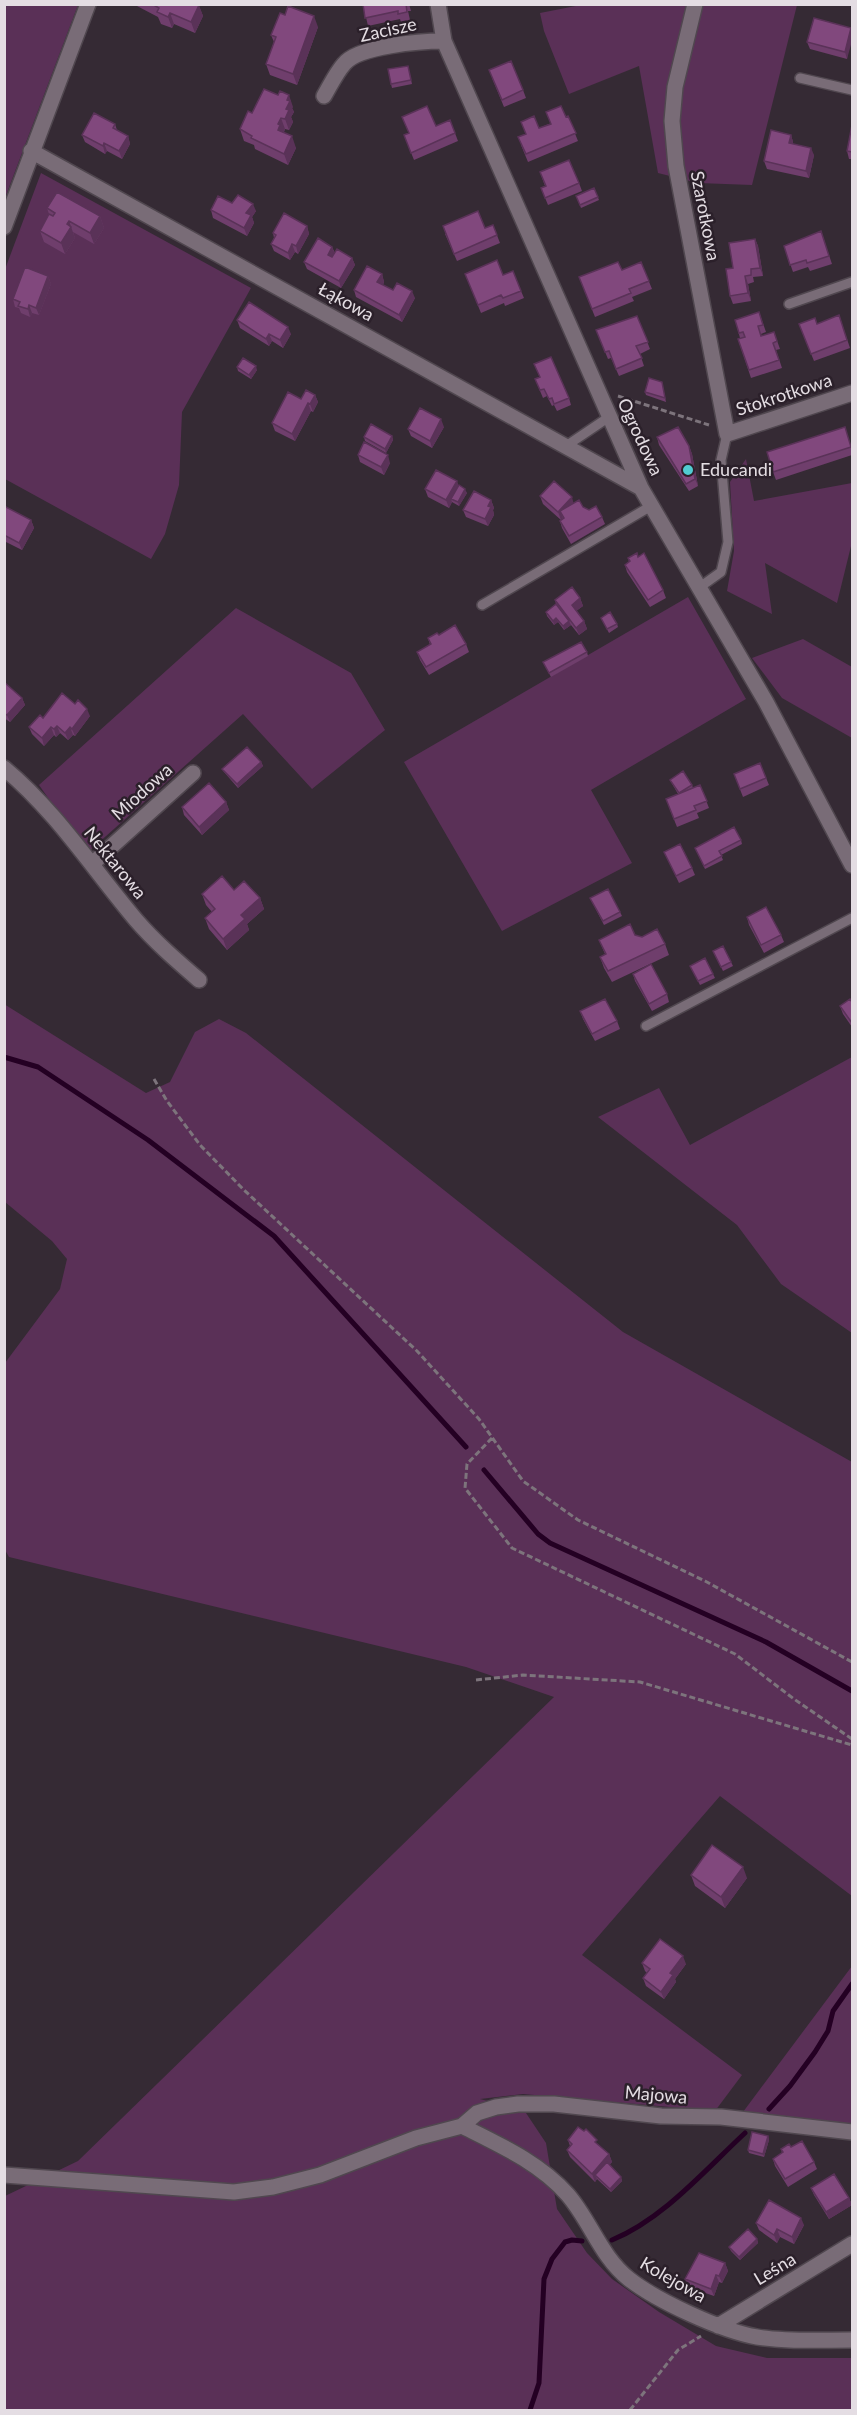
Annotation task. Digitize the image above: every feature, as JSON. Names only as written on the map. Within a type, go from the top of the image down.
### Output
[{"type":"street","points":[[4,227],[88,4]]},
{"type":"street","name":"Ogrodowa","points":[[438,4],[444,41],[641,488],[766,702],[852,865]]},
{"type":"street","name":"Szarotkowa","points":[[695,4],[675,87],[672,122],[676,166],[726,432]]},
{"type":"street","name":"Zacisze","points":[[324,96],[345,62],[363,53],[421,41],[444,41]]},
{"type":"street","name":"Łąkowa","points":[[31,151],[641,488]]},
{"type":"street","name":"Stokrotkowa","points":[[726,432],[852,393]]},
{"type":"street","name":"Nektarowa","points":[[4,768],[29,789],[156,942],[199,980]]},
{"type":"street","name":"Miodowa","points":[[92,864],[193,773]]},
{"type":"street","name":"Majowa","points":[[4,2175],[234,2192],[273,2187],[320,2175],[416,2139],[462,2126],[477,2113],[518,2104],[554,2104],[661,2116],[721,2117],[852,2132]]},
{"type":"street","name":"Kolejowa","points":[[462,2126],[515,2153],[550,2177],[581,2212],[601,2248],[630,2280],[670,2303],[718,2326],[756,2337],[786,2340],[852,2340]]},
{"type":"street","name":"Leśna","points":[[718,2326],[852,2244]]},
{"type":"lane","points":[[800,78],[852,90]]},
{"type":"lane","points":[[789,304],[852,282]]},
{"type":"lane","points":[[566,446],[609,417]]},
{"type":"lane","points":[[700,586],[721,572],[728,542],[721,460],[726,432]]},
{"type":"lane","points":[[482,605],[651,506]]},
{"type":"lane","points":[[646,1026],[852,918]]},
{"type":"path","points":[[602,400],[615,396],[726,432]]},
{"type":"path","points":[[154,1079],[167,1101],[200,1144],[244,1190],[417,1351],[479,1419],[523,1481],[578,1520],[705,1581],[852,1662]]},
{"type":"path","points":[[492,1438],[467,1464],[465,1488],[512,1548],[735,1654],[852,1739]]},
{"type":"path","points":[[476,1680],[523,1675],[640,1682],[852,1745]]},
{"type":"path","points":[[630,2410],[678,2350],[718,2326]]},
{"type":"shaded area","points":[[586,4],[797,5],[752,185],[698,183],[658,173],[639,66],[569,94],[544,31],[540,13]]},
{"type":"shaded area","points":[[4,5],[78,5],[5,198]]},
{"type":"shaded area","points":[[41,173],[251,288],[182,412],[179,485],[165,534],[151,559],[5,479],[4,272]]},
{"type":"shaded area","points":[[746,459],[754,501],[852,483],[852,542],[837,603],[765,563],[772,614],[727,591],[734,551],[730,482]]},
{"type":"shaded area","points":[[688,597],[746,699],[591,790],[632,863],[502,931],[404,762]]},
{"type":"shaded area","points":[[236,608],[351,673],[385,730],[312,789],[243,714],[87,853],[39,785]]},
{"type":"shaded area","points":[[803,639],[852,667],[852,738],[782,698],[752,658]]},
{"type":"shaded area","points":[[4,1004],[146,1093],[170,1082],[195,1032],[219,1019],[246,1033],[623,1332],[852,1462],[852,1896],[720,1796],[582,1955],[742,2075],[715,2111],[523,2094],[480,2099],[524,2110],[546,2143],[557,2209],[587,2253],[612,2279],[659,2312],[716,2346],[767,2358],[852,2358],[852,2410],[5,2410],[5,2196],[78,2161],[554,1697],[466,1667],[9,1557],[4,1548],[5,1363],[60,1289],[67,1259],[52,1241],[5,1202]]},
{"type":"shaded area","points":[[852,1057],[852,1333],[781,1284],[737,1225],[598,1117],[659,1088],[690,1145]]},
{"type":"shaded area","points":[[852,1966],[852,2124],[743,2112]]},
{"type":"building","points":[[152,4],[199,5],[191,22],[170,13],[168,17],[157,12],[159,8]]},
{"type":"building","points":[[363,4],[406,4],[407,12],[398,14],[398,11],[365,18]]},
{"type":"building","points":[[288,6],[314,16],[293,74],[266,64],[276,37],[271,35],[280,13],[285,15]]},
{"type":"building","points":[[814,18],[851,28],[845,52],[807,42]]},
{"type":"building","points":[[511,61],[523,90],[502,100],[489,70]]},
{"type":"building","points":[[408,66],[411,80],[391,84],[388,69]]},
{"type":"building","points":[[264,89],[278,95],[280,91],[289,95],[287,100],[290,101],[286,109],[289,110],[285,119],[281,118],[278,124],[280,125],[278,130],[292,136],[284,154],[251,138],[252,136],[240,129],[248,111],[252,113]]},
{"type":"building","points":[[427,106],[436,126],[450,120],[455,133],[411,153],[404,135],[409,133],[402,117]]},
{"type":"building","points":[[561,106],[576,133],[526,154],[518,137],[526,134],[521,122],[534,116],[539,128],[551,124],[546,112]]},
{"type":"building","points":[[94,113],[115,124],[113,128],[128,136],[119,151],[82,135]]},
{"type":"building","points":[[852,125],[852,152],[847,151]]},
{"type":"building","points":[[771,130],[791,135],[789,143],[811,148],[806,171],[764,161]]},
{"type":"building","points":[[569,160],[579,183],[545,198],[541,188],[546,186],[540,172]]},
{"type":"building","points":[[594,188],[598,197],[580,205],[576,196]]},
{"type":"building","points":[[57,192],[100,216],[90,233],[69,221],[67,224],[71,227],[61,243],[40,231],[49,214],[53,216],[55,213],[47,208]]},
{"type":"building","points":[[238,195],[253,204],[246,213],[251,215],[244,228],[211,210],[218,196],[232,203]]},
{"type":"building","points":[[478,211],[485,228],[493,225],[497,235],[454,254],[443,226]]},
{"type":"building","points":[[284,213],[307,226],[296,246],[292,244],[288,253],[271,244],[276,235],[273,233]]},
{"type":"building","points":[[821,231],[829,256],[807,263],[806,260],[790,265],[784,246]]},
{"type":"building","points":[[318,238],[332,247],[328,255],[332,257],[337,249],[352,258],[339,281],[304,262]]},
{"type":"building","points":[[755,239],[760,268],[751,269],[751,275],[745,276],[748,293],[730,296],[726,269],[733,268],[729,243]]},
{"type":"building","points":[[497,260],[503,275],[513,271],[521,291],[503,298],[501,295],[478,305],[465,274]]},
{"type":"building","points":[[618,262],[622,270],[641,262],[649,281],[629,289],[631,293],[592,309],[579,277]]},
{"type":"building","points":[[367,266],[382,274],[377,282],[393,290],[397,283],[412,291],[399,315],[354,290]]},
{"type":"building","points":[[25,267],[48,276],[36,308],[29,305],[28,309],[18,306],[20,302],[13,299]]},
{"type":"building","points":[[249,302],[288,327],[280,340],[269,334],[266,339],[237,320]]},
{"type":"building","points":[[759,312],[763,325],[758,326],[761,336],[774,332],[777,341],[773,343],[779,360],[749,370],[738,339],[745,337],[743,332],[739,333],[735,320]]},
{"type":"building","points":[[839,315],[847,340],[811,354],[799,324],[815,318],[817,324]]},
{"type":"building","points":[[637,316],[648,342],[636,346],[642,358],[616,369],[609,351],[605,352],[596,330]]},
{"type":"building","points":[[551,357],[569,398],[554,404],[544,389],[540,390],[535,379],[540,377],[534,364]]},
{"type":"building","points":[[243,358],[256,366],[249,375],[237,367]]},
{"type":"building","points":[[649,378],[662,382],[665,398],[645,392]]},
{"type":"building","points":[[306,390],[315,395],[310,404],[308,403],[292,434],[272,423],[288,392],[301,399]]},
{"type":"building","points":[[420,408],[441,419],[430,441],[408,429]]},
{"type":"building","points":[[371,424],[392,436],[385,449],[364,437]]},
{"type":"building","points":[[678,427],[689,446],[695,479],[686,484],[657,437]]},
{"type":"building","points":[[845,427],[851,447],[773,472],[767,452]]},
{"type":"building","points":[[364,442],[388,455],[381,467],[358,455]]},
{"type":"building","points":[[436,470],[457,481],[446,500],[425,489]]},
{"type":"building","points":[[554,481],[572,497],[558,512],[540,496]]},
{"type":"building","points":[[459,485],[465,489],[458,502],[451,499]]},
{"type":"building","points":[[474,491],[491,500],[488,506],[491,507],[485,519],[463,510]]},
{"type":"building","points":[[579,500],[583,507],[589,510],[596,506],[602,517],[569,536],[560,521],[564,518],[560,511]]},
{"type":"building","points":[[4,506],[31,520],[19,543],[4,535]]},
{"type":"building","points":[[637,553],[638,557],[644,553],[663,590],[648,600],[625,565],[630,561],[628,558]]},
{"type":"building","points":[[572,587],[580,598],[572,605],[584,621],[576,628],[555,600]]},
{"type":"building","points":[[556,604],[569,621],[563,626],[556,618],[553,621],[546,612]]},
{"type":"building","points":[[610,612],[617,624],[607,629],[601,618]]},
{"type":"building","points":[[455,625],[466,644],[426,667],[417,652],[431,644],[428,638],[437,633],[439,635]]},
{"type":"building","points":[[581,642],[587,652],[549,673],[543,662]]},
{"type":"building","points":[[4,682],[22,698],[7,715],[4,713]]},
{"type":"building","points":[[62,693],[75,704],[78,700],[87,709],[72,729],[70,727],[65,733],[57,726],[54,729],[51,727],[42,738],[29,727],[40,715],[43,718]]},
{"type":"building","points":[[247,747],[261,762],[237,784],[222,769]]},
{"type":"building","points":[[760,763],[766,778],[740,789],[734,774]]},
{"type":"building","points":[[683,771],[692,785],[679,793],[670,780]]},
{"type":"building","points":[[209,783],[226,802],[199,827],[182,807]]},
{"type":"building","points":[[700,785],[707,801],[694,806],[696,810],[674,819],[666,799]]},
{"type":"building","points":[[734,827],[741,840],[719,851],[722,856],[704,866],[695,848]]},
{"type":"building","points":[[680,844],[692,868],[676,876],[664,852]]},
{"type":"building","points":[[222,876],[234,890],[244,881],[260,898],[241,915],[245,919],[223,939],[205,918],[215,909],[202,894]]},
{"type":"building","points":[[608,889],[620,912],[603,921],[590,898]]},
{"type":"building","points":[[766,907],[781,935],[761,945],[747,917]]},
{"type":"building","points":[[630,924],[635,935],[642,937],[657,929],[665,944],[608,971],[600,957],[606,954],[599,940]]},
{"type":"building","points":[[723,946],[731,962],[721,967],[713,951]]},
{"type":"building","points":[[705,958],[713,974],[698,981],[690,966]]},
{"type":"building","points":[[651,964],[667,994],[649,1004],[633,974]]},
{"type":"building","points":[[605,999],[617,1021],[592,1034],[580,1011]]},
{"type":"building","points":[[850,999],[852,1002],[852,1023],[840,1006]]},
{"type":"building","points":[[712,1845],[743,1867],[721,1897],[691,1875]]},
{"type":"building","points":[[660,1939],[683,1956],[670,1973],[673,1975],[661,1992],[643,1978],[650,1969],[642,1963]]},
{"type":"building","points":[[578,2127],[584,2131],[586,2129],[597,2140],[595,2142],[609,2154],[592,2174],[567,2150],[572,2144],[568,2140]]},
{"type":"building","points":[[752,2132],[768,2136],[763,2154],[748,2150]]},
{"type":"building","points":[[802,2141],[814,2162],[785,2179],[773,2159],[783,2152],[781,2149],[789,2144],[791,2147]]},
{"type":"building","points":[[607,2162],[621,2177],[610,2189],[595,2175]]},
{"type":"building","points":[[834,2174],[849,2198],[826,2212],[811,2188]]},
{"type":"building","points":[[769,2200],[801,2218],[792,2237],[777,2229],[774,2235],[756,2223]]},
{"type":"building","points":[[748,2229],[757,2239],[739,2257],[729,2247]]},
{"type":"building","points":[[699,2253],[725,2263],[719,2276],[716,2275],[711,2289],[685,2279]]},
{"type":"waterway","points":[[4,1057],[38,1067],[148,1140],[274,1236],[466,1447]]},
{"type":"waterway","points":[[484,1470],[538,1534],[550,1543],[766,1642],[852,1691]]},
{"type":"waterway","points":[[769,2109],[790,2086],[815,2052],[828,2031],[833,2011],[852,1984]]},
{"type":"waterway","points":[[612,2240],[631,2231],[666,2207],[745,2133]]},
{"type":"waterway","points":[[530,2410],[539,2383],[544,2279],[552,2259],[565,2242],[582,2241]]},
{"type":"place","name":"Educandi","points":[[688,470]]}]
